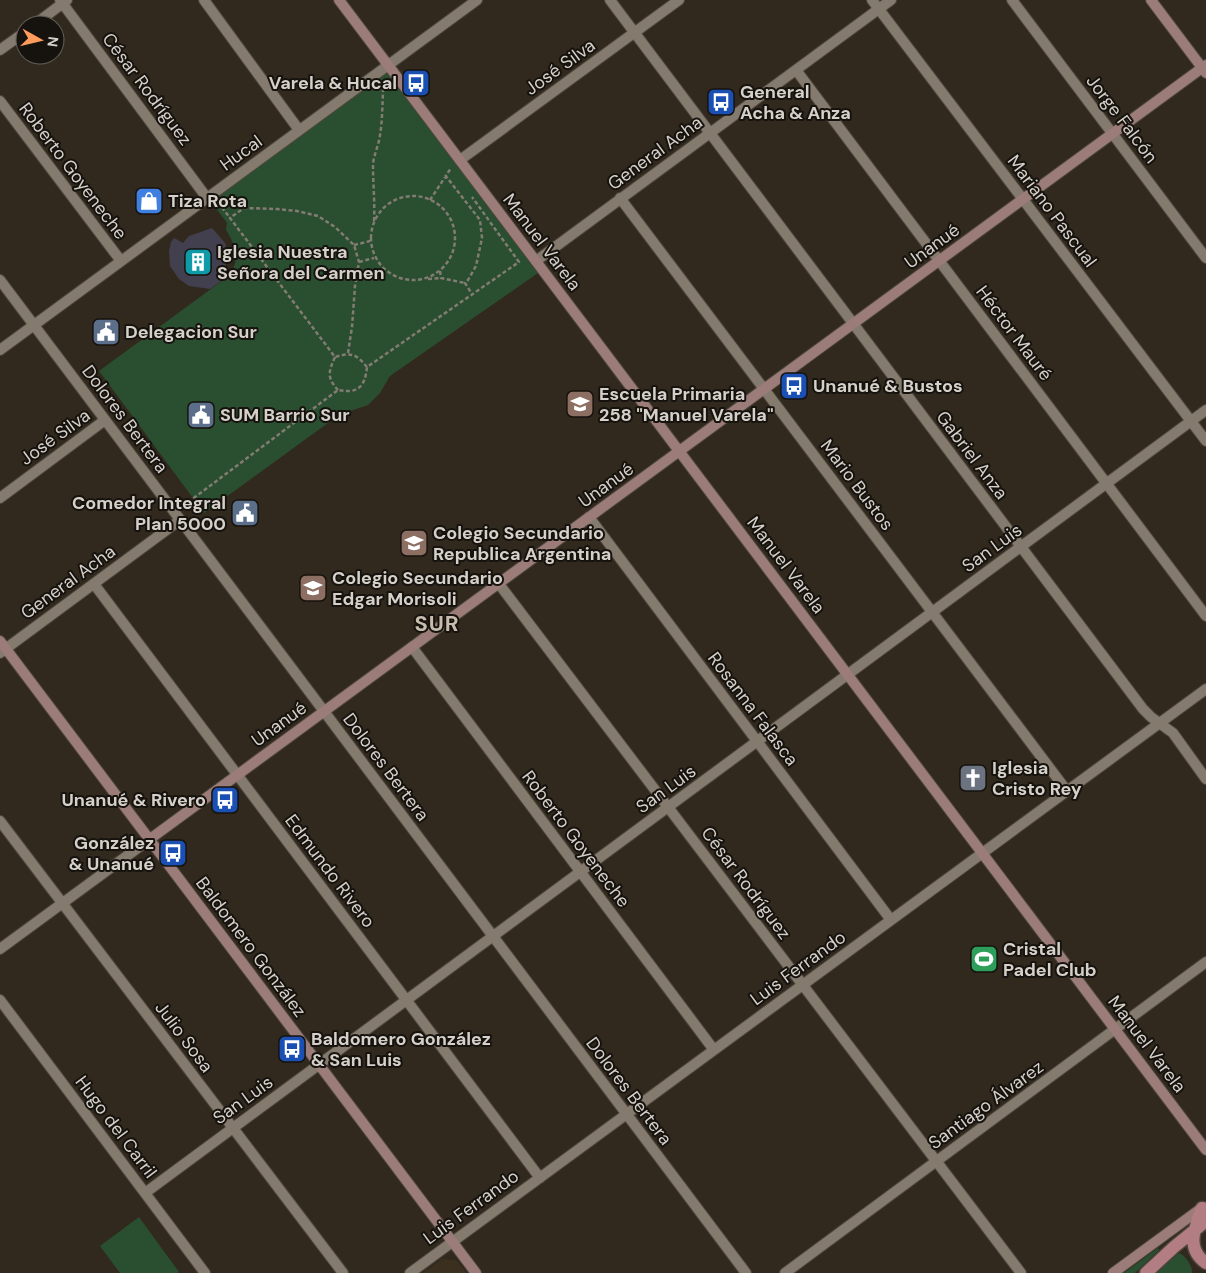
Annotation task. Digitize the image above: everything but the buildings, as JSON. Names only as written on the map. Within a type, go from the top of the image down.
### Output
[{"type":"main road","points":[[1204,1207],[1192,1237],[1197,1255],[1206,1263]]},
{"type":"main road","points":[[1146,1273],[1194,1230],[1206,1222]]},
{"type":"street","points":[[204,0],[299,130]]},
{"type":"street","name":"Manuel Varela","points":[[339,0],[1206,1150]]},
{"type":"street","name":"Hucal","points":[[0,350],[475,0]]},
{"type":"street","name":"Gabriel Anza","points":[[610,0],[1144,710],[1169,729],[1206,779]]},
{"type":"street","name":"José Silva","points":[[460,160],[679,0]]},
{"type":"street","name":"General Acha","points":[[536,260],[796,70],[876,4],[890,0]]},
{"type":"street","name":"Jorge Falcón","points":[[1012,0],[1206,258]]},
{"type":"street","points":[[1151,0],[1205,69]]},
{"type":"street","points":[[46,15],[64,1]]},
{"type":"street","name":"César Rodríguez","points":[[64,1],[207,198]]},
{"type":"street","name":"Mariano Pascual","points":[[876,4],[1206,441]]},
{"type":"street","points":[[0,50],[15,39]]},
{"type":"street","name":"Unanué","points":[[0,949],[1112,134],[1205,69]]},
{"type":"street","name":"Héctor Mauré","points":[[796,70],[1206,616]]},
{"type":"street","name":"Roberto Goyeneche","points":[[0,101],[121,261]]},
{"type":"street","name":"Mario Bustos","points":[[620,198],[1067,791]]},
{"type":"street","name":"Dolores Bertera","points":[[0,280],[746,1273]]},
{"type":"street","name":"San Luis","points":[[145,1193],[1206,410]]},
{"type":"street","name":"José Silva","points":[[0,498],[105,420]]},
{"type":"street","name":"General Acha","points":[[2,647],[94,584],[178,516]]},
{"type":"street","name":"Rosanna Falasca","points":[[590,517],[891,920]]},
{"type":"street","name":"Edmundo Rivero","points":[[94,584],[540,1178]]},
{"type":"street","name":"César Rodríguez","points":[[498,584],[1022,1273]]},
{"type":"street","name":"Baldomero González","points":[[2,647],[150,839],[476,1273]]},
{"type":"street","name":"Roberto Goyeneche","points":[[412,647],[714,1050]]},
{"type":"street","name":"Luis Ferrando","points":[[410,1273],[1206,689]]},
{"type":"street","name":"Julio Sosa","points":[[0,821],[343,1273]]},
{"type":"street","name":"Santiago Álvarez","points":[[786,1273],[1206,962]]},
{"type":"street","name":"Hugo del Carril","points":[[0,1000],[205,1273]]},
{"type":"street","points":[[1113,1273],[1204,1207]]},
{"type":"path","points":[[390,84],[385,76],[381,102],[380,140],[373,163],[375,210],[370,241],[374,258],[386,273],[404,280],[441,278],[465,283],[472,294]]},
{"type":"path","points":[[430,200],[445,174],[451,168],[457,176]]},
{"type":"path","points":[[445,174],[480,220],[482,238],[476,266],[465,283]]},
{"type":"path","points":[[367,367],[519,262],[468,191]]},
{"type":"path","points":[[375,210],[382,208],[396,198],[412,196],[430,200],[443,210],[454,226],[454,245],[449,261],[440,271],[426,280]]},
{"type":"path","points":[[335,356],[230,218],[244,208],[297,211],[318,216],[354,245],[359,262],[348,353]]},
{"type":"path","points":[[374,223],[382,208]]},
{"type":"path","points":[[354,245],[370,241]]},
{"type":"path","points":[[359,262],[374,258]]},
{"type":"path","points":[[440,271],[441,278]]},
{"type":"path","points":[[348,353],[358,357],[367,367],[366,379],[358,389],[349,392],[338,390],[330,381],[329,370],[335,356],[348,353]]},
{"type":"path","points":[[178,516],[338,390]]},
{"type":"shaded area","points":[[442,1259],[456,1260],[466,1273],[423,1273]]},
{"type":"green space","points":[[386,69],[538,273],[390,376],[380,393],[368,405],[339,415],[204,513],[99,371],[230,275],[229,273],[233,268],[236,257],[234,246],[226,230],[227,223],[209,199]]},
{"type":"green space","points":[[139,1217],[179,1272],[120,1273],[100,1246]]},
{"type":"green space","points":[[1158,1248],[1159,1250],[1135,1273],[1124,1273]]},
{"type":"green space","points":[[1179,1253],[1188,1261],[1192,1273],[1156,1273]]},
{"type":"place","name":"Varela & Hucal","points":[[416,83]]},
{"type":"place","name":"General Acha & Anza","points":[[721,102]]},
{"type":"place","name":"Tiza Rota","points":[[149,201]]},
{"type":"place","name":"Iglesia Nuestra Señora del Carmen","points":[[198,262]]},
{"type":"place","name":"Delegacion Sur","points":[[106,332]]},
{"type":"place","name":"Unanué & Bustos","points":[[794,386]]},
{"type":"place","name":"Escuela Primaria 258 \"Manuel Varela\"","points":[[580,404]]},
{"type":"place","name":"SUM Barrio Sur","points":[[201,415]]},
{"type":"place","name":"Comedor Integral Plan 5000","points":[[245,513]]},
{"type":"place","name":"Colegio Secundario Republica Argentina","points":[[414,543]]},
{"type":"place","name":"Colegio Secundario Edgar Morisoli","points":[[313,588]]},
{"type":"place","name":"Iglesia Cristo Rey","points":[[973,778]]},
{"type":"place","name":"Unanué & Rivero","points":[[225,800]]},
{"type":"place","name":"González & Unanué","points":[[173,853]]},
{"type":"place","name":"Cristal Padel Club","points":[[984,959]]},
{"type":"place","name":"Baldomero González & San Luis","points":[[292,1049]]},
{"type":"district","name":"SUR","points":[[437,623]]}]
